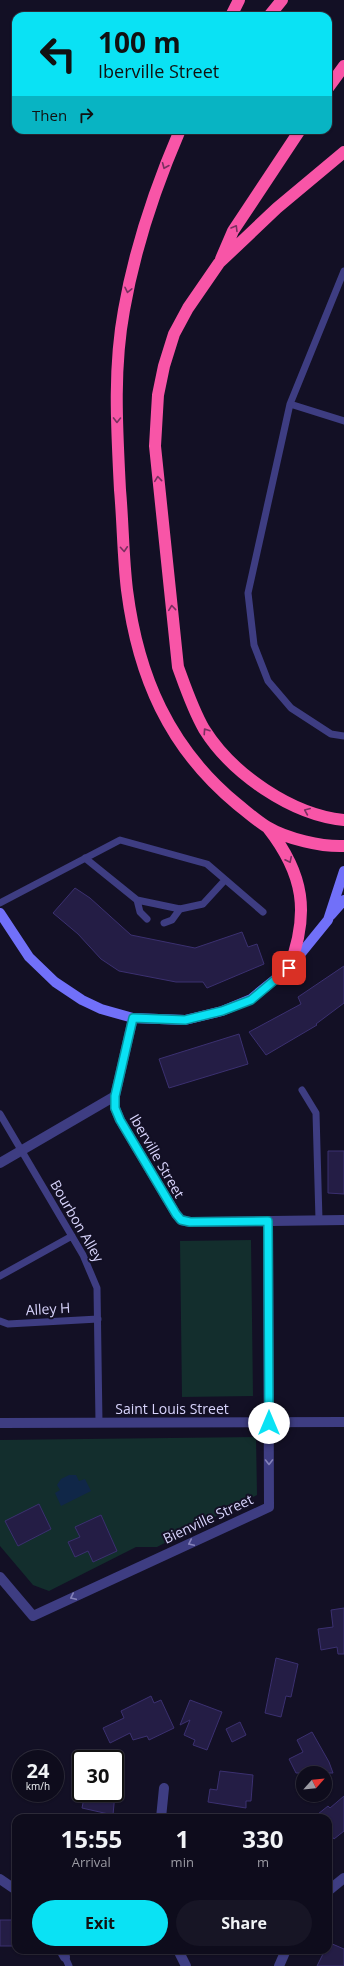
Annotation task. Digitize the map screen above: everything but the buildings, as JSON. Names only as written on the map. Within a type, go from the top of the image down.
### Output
[{"type":"highway","points":[[233,12],[239,0]]},
{"type":"highway","points":[[272,12],[282,0]]},
{"type":"highway","points":[[332,82],[344,66]]},
{"type":"highway","points":[[178,134],[162,172],[139,242],[124,311],[118,370],[117,433],[127,589],[138,646],[150,688],[168,724],[192,757],[221,790],[268,828],[283,848],[292,866],[300,894],[300,929],[296,950],[289,968]]},
{"type":"highway","points":[[297,134],[233,230],[219,263],[188,308],[174,334],[164,366],[158,395],[155,446],[178,667],[190,701],[204,729],[219,750],[238,769],[268,791],[297,807],[325,818],[344,820]]},
{"type":"highway","points":[[219,263],[277,208],[344,152]]},
{"type":"highway","points":[[268,828],[328,846],[344,846]]},
{"type":"street","points":[[328,920],[344,871]]},
{"type":"street","points":[[0,913],[3,927],[29,957],[55,982],[82,1000],[101,1008],[133,1018],[185,1020],[222,1011],[251,1000],[289,968],[344,900]]},
{"type":"street","name":"Iberville Street","points":[[133,1018],[115,1096],[115,1108],[120,1120],[176,1214],[181,1220],[190,1222],[268,1221]]},
{"type":"street","points":[[0,1163],[115,1096]]},
{"type":"street","points":[[268,1221],[344,1220]]},
{"type":"street","name":"Bienville Street","points":[[0,1577],[33,1616],[269,1507],[268,1221]]},
{"type":"street","name":"Saint Louis Street","points":[[0,1423],[344,1422]]},
{"type":"street","points":[[161,1814],[164,1788]]},
{"type":"street","points":[[332,1888],[344,1878]]},
{"type":"street","points":[[0,1879],[12,1887]]},
{"type":"street","points":[[180,1954],[186,1966]]},
{"type":"street","points":[[279,1966],[284,1954]]},
{"type":"lane","points":[[344,270],[290,404],[248,593],[254,645],[268,681],[291,708],[332,734],[344,736]]},
{"type":"lane","points":[[290,404],[344,421]]},
{"type":"lane","points":[[0,903],[120,840],[207,864],[263,912]]},
{"type":"lane","points":[[85,858],[137,900],[180,909],[203,904],[225,880]]},
{"type":"lane","points":[[137,900],[140,912],[147,919]]},
{"type":"lane","points":[[164,923],[172,920],[180,909]]},
{"type":"lane","points":[[302,1090],[316,1112],[319,1220]]},
{"type":"lane","name":"Bourbon Alley","points":[[0,1114],[86,1261],[97,1288],[99,1423]]},
{"type":"lane","points":[[0,1276],[72,1236]]},
{"type":"lane","name":"Alley H","points":[[0,1321],[8,1324],[98,1320]]},
{"type":"green space","points":[[251,1240],[253,1396],[182,1397],[180,1241]]},
{"type":"green space","points":[[256,1437],[257,1495],[157,1547],[136,1547],[49,1591],[33,1585],[0,1546],[0,1440]]},
{"type":"water","points":[[69,1475],[76,1475],[79,1481],[85,1479],[91,1491],[61,1506],[55,1493],[60,1490],[57,1485],[61,1479]]},
{"type":"route","points":[[269,1423],[268,1221],[190,1222],[181,1220],[120,1120],[115,1108],[115,1096],[133,1018],[185,1020],[222,1011],[251,1000],[289,968]]}]
